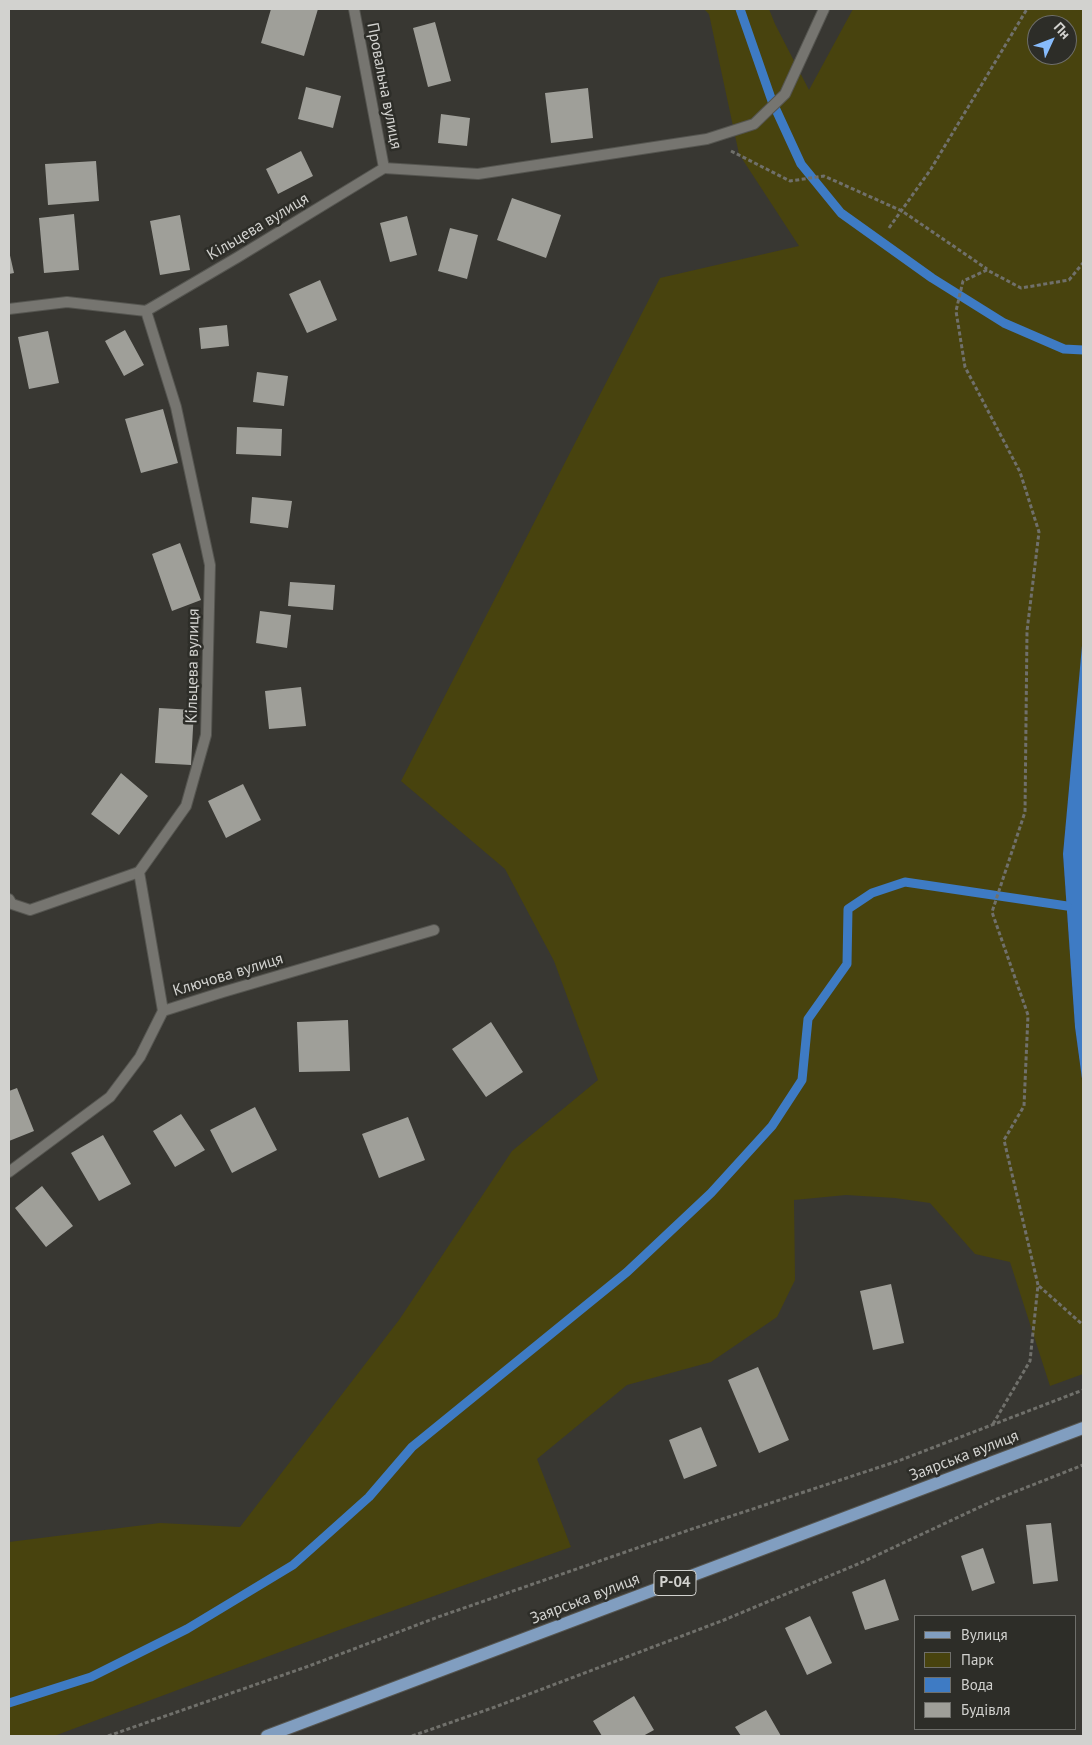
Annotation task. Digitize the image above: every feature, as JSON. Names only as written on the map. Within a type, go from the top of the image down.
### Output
[{"type":"main road","name":"Заярська вулиця","points":[[267,1736],[1083,1428]]},
{"type":"street","name":"Провальна вулиця","points":[[354,9],[384,168]]},
{"type":"street","points":[[384,168],[478,174],[707,139],[754,124],[785,94],[824,9]]},
{"type":"street","name":"Кільцева вулиця","points":[[139,872],[186,806],[206,735],[210,565],[176,407],[146,311],[384,168]]},
{"type":"street","points":[[9,309],[67,302],[146,311]]},
{"type":"street","points":[[9,899],[12,904],[30,910],[139,872],[163,1011]]},
{"type":"street","name":"Ключова вулиця","points":[[9,1172],[110,1097],[140,1057],[163,1011],[434,930]]},
{"type":"path","points":[[889,228],[931,170],[1027,9]]},
{"type":"path","points":[[707,139],[790,181],[824,176],[902,211],[987,270],[1021,288],[1069,280],[1083,263]]},
{"type":"path","points":[[987,270],[963,281],[956,311],[965,367],[1020,472],[1039,532],[1027,631],[1024,812],[992,912],[1028,1015],[1024,1106],[1004,1140],[1038,1285],[1030,1361],[993,1424]]},
{"type":"path","points":[[1038,1285],[1083,1325]]},
{"type":"path","points":[[108,1736],[309,1666],[438,1617],[689,1530],[898,1461],[1083,1390]]},
{"type":"path","points":[[412,1736],[495,1707],[724,1620],[858,1564],[997,1499],[1083,1465]]},
{"type":"green space","points":[[704,9],[769,9],[809,90],[853,9],[1083,9],[1083,635],[1063,854],[1075,1027],[1083,1086],[1083,1374],[1050,1386],[1010,1262],[975,1254],[930,1203],[895,1198],[846,1195],[794,1200],[795,1280],[777,1317],[711,1362],[627,1385],[537,1459],[571,1547],[339,1630],[54,1736],[9,1736],[9,1542],[160,1523],[240,1527],[399,1320],[512,1151],[598,1080],[554,961],[505,869],[401,781],[660,278],[799,246],[739,154],[709,14]]},
{"type":"water","points":[[1083,635],[1083,1086],[1075,1027],[1063,854]]},
{"type":"building","points":[[271,9],[318,9],[304,56],[261,43]]},
{"type":"building","points":[[435,22],[451,81],[428,87],[413,28]]},
{"type":"building","points":[[306,87],[341,96],[333,128],[298,119]]},
{"type":"building","points":[[588,88],[593,138],[551,143],[545,93]]},
{"type":"building","points":[[441,114],[470,118],[467,146],[438,143]]},
{"type":"building","points":[[301,151],[313,176],[278,194],[266,169]]},
{"type":"building","points":[[96,161],[99,201],[48,205],[45,164]]},
{"type":"building","points":[[512,198],[561,215],[546,258],[497,240]]},
{"type":"building","points":[[74,214],[79,270],[44,273],[39,218]]},
{"type":"building","points":[[180,215],[190,270],[160,275],[150,221]]},
{"type":"building","points":[[407,216],[417,255],[390,262],[380,223]]},
{"type":"building","points":[[450,228],[478,235],[467,279],[438,271]]},
{"type":"building","points":[[9,251],[14,273],[9,274]]},
{"type":"building","points":[[320,280],[337,320],[307,333],[289,294]]},
{"type":"building","points":[[227,325],[229,346],[201,349],[199,328]]},
{"type":"building","points":[[125,330],[144,365],[124,376],[105,341]]},
{"type":"building","points":[[48,331],[59,383],[29,389],[18,337]]},
{"type":"building","points":[[257,372],[288,376],[284,406],[253,402]]},
{"type":"building","points":[[163,409],[178,463],[141,473],[125,419]]},
{"type":"building","points":[[237,427],[282,429],[281,456],[236,454]]},
{"type":"building","points":[[252,497],[292,501],[288,528],[250,523]]},
{"type":"building","points":[[180,543],[201,600],[172,611],[152,554]]},
{"type":"building","points":[[290,582],[335,585],[333,610],[288,606]]},
{"type":"building","points":[[260,611],[291,615],[287,648],[256,643]]},
{"type":"building","points":[[301,687],[306,726],[269,729],[265,691]]},
{"type":"building","points":[[159,708],[194,710],[191,765],[155,763]]},
{"type":"building","points":[[121,773],[148,796],[119,835],[91,814]]},
{"type":"building","points":[[243,784],[261,820],[226,838],[208,801]]},
{"type":"building","points":[[348,1020],[350,1071],[299,1072],[297,1022]]},
{"type":"building","points":[[491,1022],[523,1072],[486,1097],[452,1049]]},
{"type":"building","points":[[17,1088],[34,1131],[9,1141],[9,1091]]},
{"type":"building","points":[[255,1107],[277,1150],[232,1173],[210,1130]]},
{"type":"building","points":[[181,1114],[205,1150],[175,1167],[153,1131]]},
{"type":"building","points":[[408,1117],[425,1160],[379,1178],[362,1134]]},
{"type":"building","points":[[103,1135],[131,1184],[99,1201],[71,1153]]},
{"type":"building","points":[[42,1186],[73,1226],[46,1247],[15,1208]]},
{"type":"building","points":[[891,1284],[904,1343],[873,1350],[860,1291]]},
{"type":"building","points":[[758,1367],[789,1440],[759,1453],[728,1380]]},
{"type":"building","points":[[701,1427],[717,1466],[684,1479],[669,1440]]},
{"type":"building","points":[[1051,1523],[1058,1581],[1033,1584],[1026,1525]]},
{"type":"building","points":[[983,1548],[995,1583],[972,1591],[961,1556]]},
{"type":"building","points":[[885,1579],[899,1620],[865,1630],[852,1592]]},
{"type":"building","points":[[810,1616],[832,1663],[807,1675],[785,1628]]},
{"type":"building","points":[[634,1696],[654,1730],[643,1736],[602,1736],[593,1721]]},
{"type":"building","points":[[766,1710],[781,1736],[741,1736],[735,1727]]},
{"type":"waterway","points":[[740,9],[772,101],[801,164],[841,213],[932,278],[1004,323],[1064,349],[1083,350]]},
{"type":"waterway","points":[[9,1703],[91,1677],[187,1629],[293,1565],[369,1497],[412,1447],[627,1272],[711,1193],[772,1126],[802,1080],[808,1019],[847,964],[848,909],[872,893],[905,882],[1067,906]]}]
